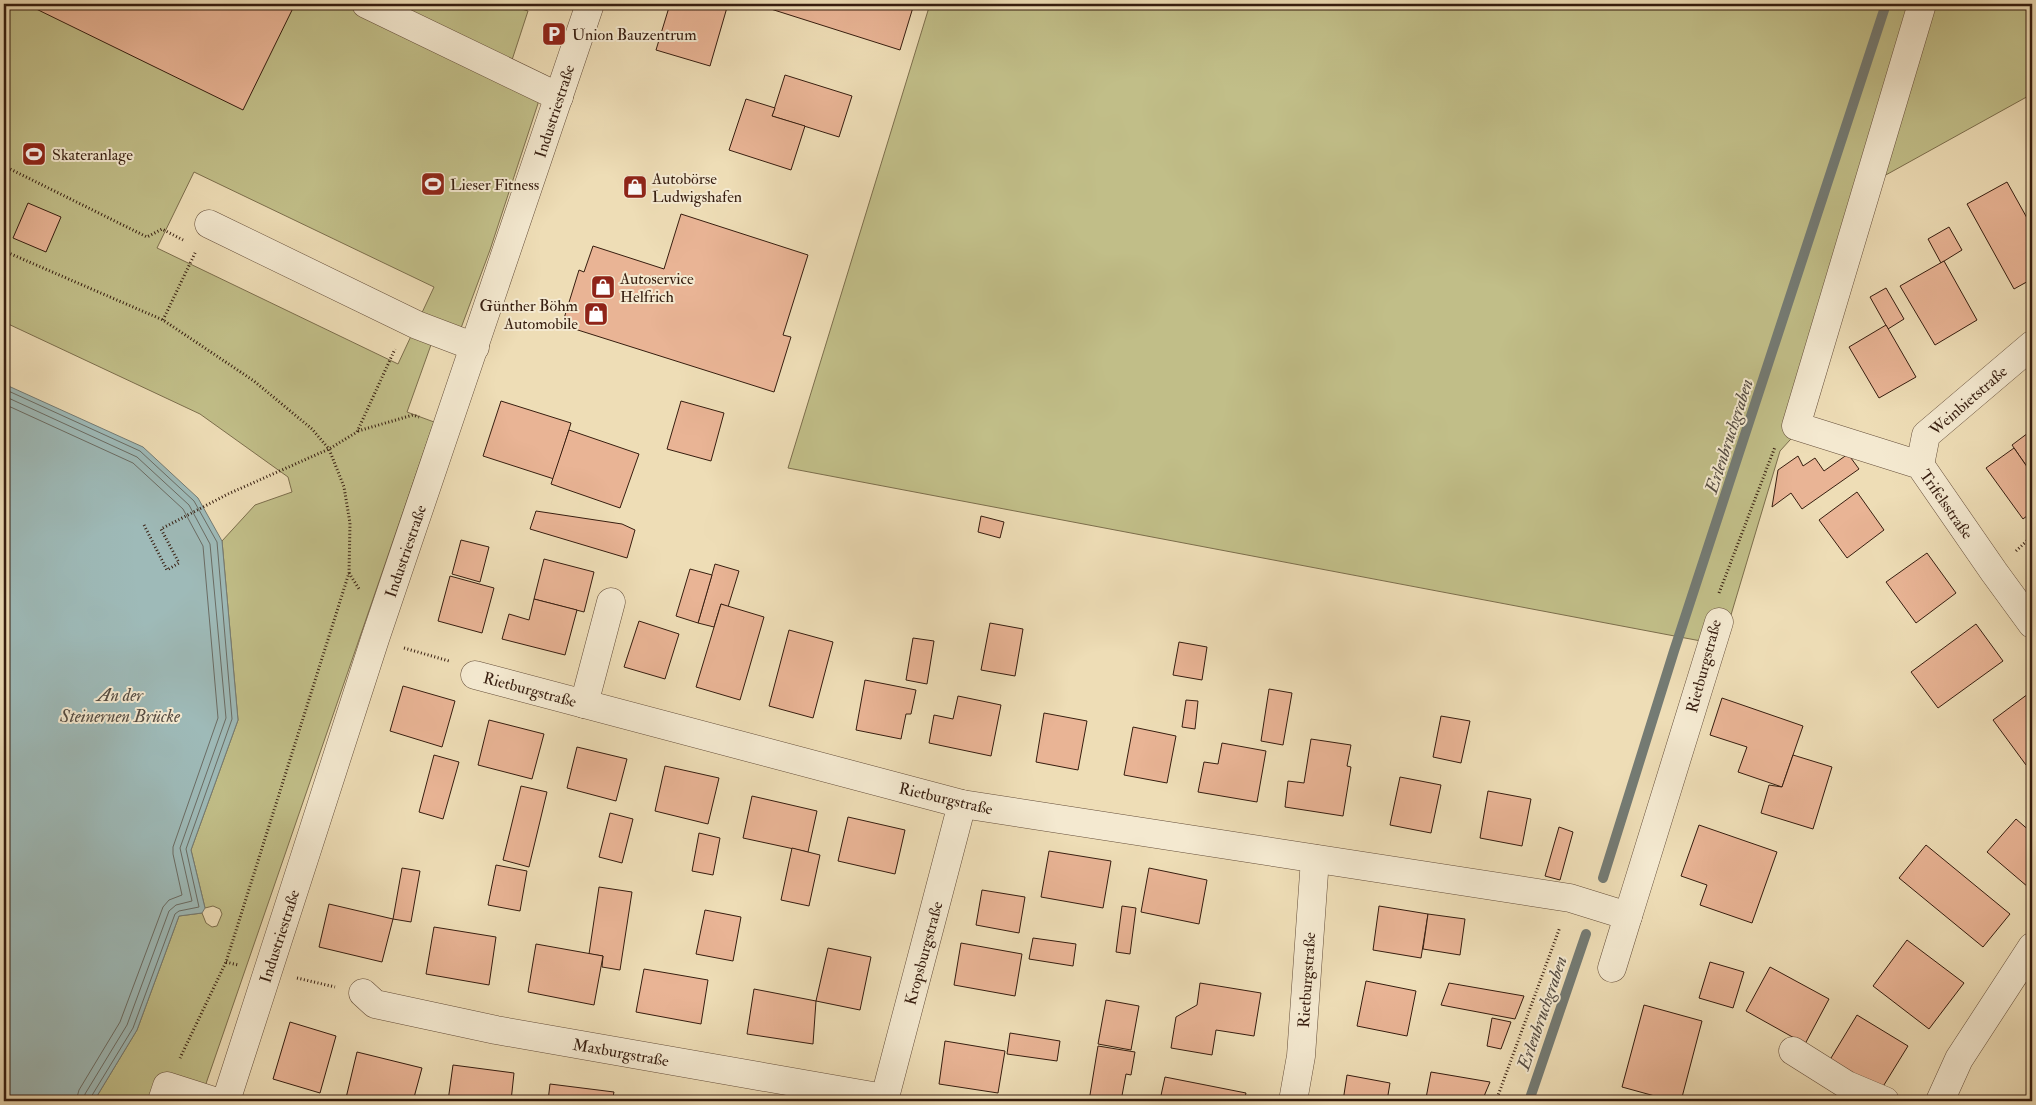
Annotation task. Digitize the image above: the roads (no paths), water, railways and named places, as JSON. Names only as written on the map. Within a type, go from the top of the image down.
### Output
[{"type":"street","points":[[366,4],[559,97]]},
{"type":"street","name":"Industriestraße","points":[[226,1101],[375,639],[590,4]]},
{"type":"street","name":"Trifelsstraße","points":[[1922,4],[1796,426],[1920,465],[2032,624]]},
{"type":"street","points":[[203,236],[409,321],[475,346]]},
{"type":"street","name":"Weinbietstraße","points":[[1920,465],[1926,435],[2032,345]]},
{"type":"street","name":"Rietburgstraße","points":[[584,704],[611,602]]},
{"type":"street","name":"Rietburgstraße","points":[[1612,968],[1719,622]]},
{"type":"street","name":"Rietburgstraße","points":[[475,675],[962,804],[1570,898],[1628,916]]},
{"type":"street","name":"Kropsburgstraße","points":[[884,1100],[962,804]]},
{"type":"street","name":"Rietburgstraße","points":[[1293,1101],[1301,1056],[1315,858]]},
{"type":"street","points":[[1940,1101],[1959,1059],[2032,947]]},
{"type":"street","name":"Maxburgstraße","points":[[362,993],[375,1004],[449,1020],[884,1100]]},
{"type":"street","points":[[1793,1052],[1847,1086],[1885,1101]]},
{"type":"street","points":[[162,1101],[167,1086],[214,1101]]},
{"type":"water","name":"An der Steinernen Brücke","points":[[4,384],[143,447],[198,498],[222,541],[238,720],[191,850],[205,908],[202,913],[179,916],[137,1030],[94,1101],[4,1101]]},
{"type":"waterway","name":"Erlenbruchgraben","points":[[1603,878],[1674,651],[1886,4]]},
{"type":"waterway","name":"Erlenbruchgraben","points":[[1529,1101],[1586,934]]},
{"type":"place","name":"Union Bauzentrum","points":[[554,34]]},
{"type":"place","name":"Skateranlage","points":[[34,154]]},
{"type":"place","name":"Lieser Fitness","points":[[433,184]]},
{"type":"place","name":"Autobörse Ludwigshafen","points":[[635,187]]},
{"type":"place","name":"Autoservice Helfrich","points":[[603,287]]},
{"type":"place","name":"Günther Böhm Automobile","points":[[596,314]]}]
